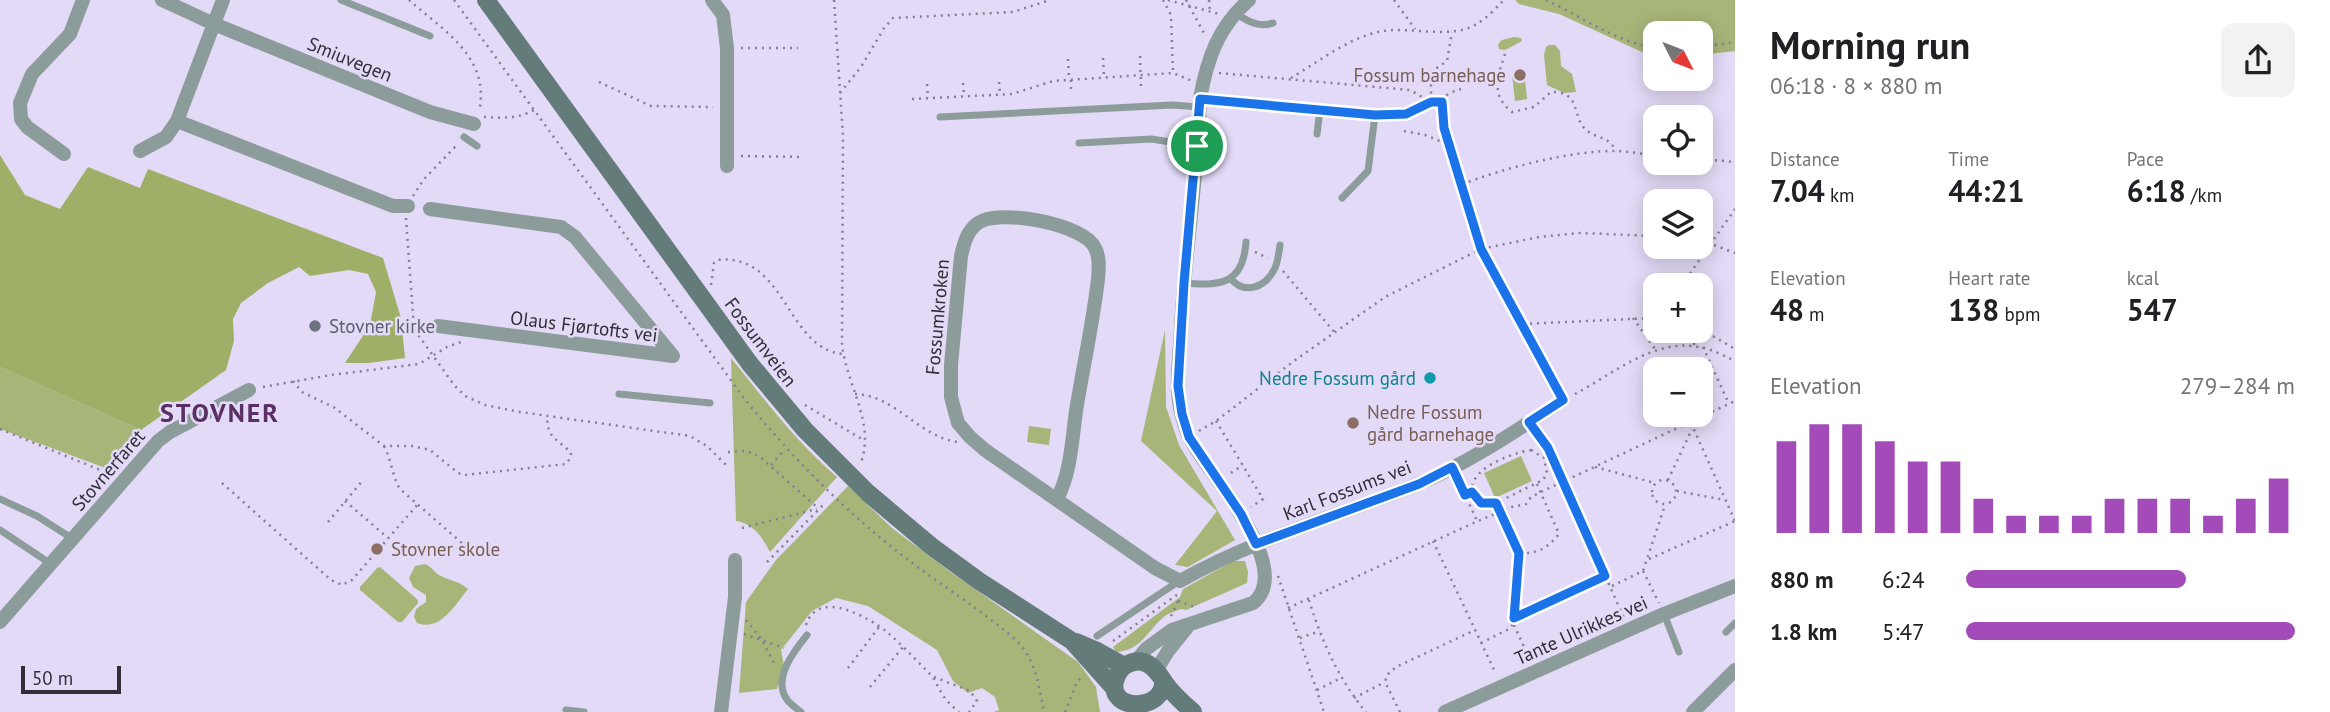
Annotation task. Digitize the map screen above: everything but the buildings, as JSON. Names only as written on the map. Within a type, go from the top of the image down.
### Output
[{"type":"street","points":[[64,154],[27,127],[21,119],[20,103],[32,74],[70,34],[83,0]]},
{"type":"street","name":"Smiuvegen","points":[[162,0],[430,112],[475,120]]},
{"type":"street","points":[[140,150],[166,137],[177,121],[223,0]]},
{"type":"street","name":"Fossumveien","points":[[486,0],[750,364],[837,463],[868,493],[955,564],[1072,641],[1130,664],[1147,663],[1193,712]]},
{"type":"street","points":[[712,0],[723,15],[727,48],[727,161]]},
{"type":"street","points":[[1110,712],[1116,676],[1164,635],[1239,610],[1257,600],[1264,588],[1265,577],[1256,544],[1241,514],[1189,437],[1178,386],[1184,283],[1205,71],[1228,13],[1249,0]]},
{"type":"street","points":[[177,121],[393,206],[408,206]]},
{"type":"street","name":"Olaus Fjørtofts vei","points":[[430,209],[561,227],[575,237],[673,356],[439,326]]},
{"type":"street","name":"Fossumkroken","points":[[1057,499],[1067,470],[1093,312],[1098,278],[1097,254],[1091,240],[1067,228],[1013,217],[987,218],[978,222],[967,236],[961,256],[951,365],[954,416],[970,438],[1155,568],[1180,581]]},
{"type":"street","name":"Stovnerfaret","points":[[0,622],[123,481],[170,432],[249,390]]},
{"type":"street","name":"Karl Fossums vei","points":[[1256,544],[1419,484],[1492,447],[1563,400]]},
{"type":"street","points":[[1180,581],[1206,566],[1256,544]]},
{"type":"street","points":[[721,712],[735,597],[735,560]]},
{"type":"street","name":"Tante Ulrikkes vei","points":[[1445,712],[1664,614],[1735,586]]},
{"type":"street","points":[[1160,675],[1168,651],[1189,625]]},
{"type":"street","name":"Fossumveien","points":[[1072,641],[1115,690],[1125,706],[1147,711],[1162,694],[1160,675]]},
{"type":"street","points":[[1693,712],[1735,670]]},
{"type":"lane","points":[[341,0],[430,36]]},
{"type":"lane","points":[[1228,13],[1251,22],[1269,25],[1273,23]]},
{"type":"lane","points":[[940,117],[1200,103],[1375,115],[1368,171],[1342,198]]},
{"type":"lane","points":[[1317,134],[1320,110]]},
{"type":"lane","points":[[464,137],[477,146]]},
{"type":"lane","points":[[1079,144],[1151,139],[1197,146]]},
{"type":"lane","points":[[1184,283],[1213,285],[1230,278],[1237,273],[1244,260],[1246,242]]},
{"type":"lane","points":[[1230,278],[1240,287],[1256,288],[1274,270],[1280,245]]},
{"type":"lane","points":[[619,394],[710,403]]},
{"type":"lane","name":"Stovnerfaret","points":[[0,499],[37,516],[73,539]]},
{"type":"lane","points":[[0,530],[51,564]]},
{"type":"lane","points":[[1097,636],[1180,581]]},
{"type":"lane","points":[[1664,614],[1679,652]]},
{"type":"lane","points":[[1726,632],[1735,623]]},
{"type":"lane","points":[[801,712],[788,701],[782,680],[794,651],[807,635]]},
{"type":"lane","points":[[566,710],[584,712]]},
{"type":"path","points":[[409,0],[459,43],[473,60],[482,93],[475,120],[525,115],[534,110]]},
{"type":"path","points":[[454,0],[746,401],[785,449],[850,512],[905,558],[1026,650],[1034,668],[1044,712]]},
{"type":"path","points":[[834,0],[844,212],[843,354],[864,424],[865,441],[860,466]]},
{"type":"path","points":[[840,93],[861,67],[893,18],[1013,12],[1050,0]]},
{"type":"path","points":[[1163,0],[1171,15],[1173,73]]},
{"type":"path","points":[[1168,0],[1210,12],[1228,13]]},
{"type":"path","points":[[1185,0],[1207,37]]},
{"type":"path","points":[[1209,0],[1210,12]]},
{"type":"path","points":[[1394,0],[1415,29]]},
{"type":"path","points":[[1291,78],[1342,47],[1374,33],[1396,28],[1452,32],[1474,25],[1504,0]]},
{"type":"path","points":[[1546,0],[1611,34],[1643,46]]},
{"type":"path","points":[[1431,102],[1432,72],[1447,61],[1452,32]]},
{"type":"path","points":[[1713,45],[1735,42]]},
{"type":"path","points":[[727,48],[798,48]]},
{"type":"path","points":[[1505,54],[1496,90],[1505,107],[1512,112],[1534,107],[1550,92],[1565,94],[1575,106],[1585,129],[1612,143],[1616,151]]},
{"type":"path","points":[[1140,56],[1141,89]]},
{"type":"path","points":[[1103,58],[1104,78]]},
{"type":"path","points":[[1068,59],[1071,94]]},
{"type":"path","points":[[1213,72],[1410,90],[1431,102]]},
{"type":"path","points":[[912,99],[1012,94],[1053,81],[1173,73],[1194,82]]},
{"type":"path","points":[[599,82],[651,106],[727,108]]},
{"type":"path","points":[[999,82],[1000,94]]},
{"type":"path","points":[[963,83],[964,96]]},
{"type":"path","points":[[927,84],[928,98]]},
{"type":"path","points":[[1461,89],[1446,96],[1442,102],[1444,128],[1481,249],[1563,400],[1656,349],[1703,347],[1735,361]]},
{"type":"path","points":[[1375,115],[1406,114],[1431,102],[1442,102]]},
{"type":"path","points":[[1404,131],[1425,135],[1450,145]]},
{"type":"path","points":[[464,137],[424,179],[408,206],[405,225],[412,322],[416,334],[454,385],[471,399],[485,405],[690,436],[707,446],[727,466]]},
{"type":"path","points":[[1463,184],[1494,172],[1577,155],[1616,151],[1643,154]]},
{"type":"path","points":[[727,161],[801,157]]},
{"type":"path","points":[[1713,160],[1735,162]]},
{"type":"path","points":[[1713,240],[1735,209]]},
{"type":"path","points":[[1189,437],[1216,421],[1385,297],[1481,249],[1539,237],[1580,233],[1643,235]]},
{"type":"path","points":[[1713,244],[1735,253]]},
{"type":"path","points":[[1255,253],[1277,263],[1335,333]]},
{"type":"path","points":[[708,291],[716,260],[750,264],[762,274],[815,341],[824,348],[843,354]]},
{"type":"path","points":[[1633,318],[1656,349]]},
{"type":"path","points":[[1522,324],[1643,318]]},
{"type":"path","points":[[249,390],[293,381],[413,365],[433,357],[447,347],[460,344],[463,329]]},
{"type":"path","points":[[1713,336],[1735,349]]},
{"type":"path","points":[[1703,347],[1729,404]]},
{"type":"path","points":[[293,381],[302,392],[335,408],[384,446],[392,460],[396,482],[479,558]]},
{"type":"path","points":[[855,394],[881,400],[941,436]]},
{"type":"path","points":[[1713,413],[1735,401]]},
{"type":"path","points":[[803,404],[865,441]]},
{"type":"path","points":[[384,446],[412,446],[429,450],[464,475],[562,465],[570,460],[571,453],[551,436],[547,416]]},
{"type":"path","points":[[1216,421],[1263,499],[1241,514]]},
{"type":"path","points":[[1529,422],[1551,455],[1630,631]]},
{"type":"path","points":[[1288,608],[1500,511],[1526,504],[1531,497],[1541,492],[1687,427]]},
{"type":"path","points":[[1668,480],[1691,427]]},
{"type":"path","points":[[1647,560],[1735,521],[1693,427]]},
{"type":"path","points":[[0,429],[123,481]]},
{"type":"path","points":[[771,465],[785,449]]},
{"type":"path","points":[[1531,450],[1544,458],[1547,473],[1537,484],[1496,503],[1481,503],[1472,492],[1474,477],[1522,451],[1531,450]]},
{"type":"path","points":[[728,452],[746,451],[771,465],[819,509]]},
{"type":"path","points":[[1544,458],[1551,455]]},
{"type":"path","points":[[1452,467],[1478,521]]},
{"type":"path","points":[[1595,467],[1655,483]]},
{"type":"path","points":[[1611,587],[1643,571],[1665,505],[1675,498],[1677,491],[1674,484],[1661,479],[1655,483],[1652,496],[1658,503],[1665,505]]},
{"type":"path","points":[[328,522],[363,480]]},
{"type":"path","points":[[222,483],[337,585],[349,583],[418,504]]},
{"type":"path","points":[[1519,553],[1533,554],[1542,550],[1559,534],[1537,484]]},
{"type":"path","points":[[1677,491],[1726,500]]},
{"type":"path","points":[[1465,495],[1472,492]]},
{"type":"path","points":[[345,501],[388,538]]},
{"type":"path","points":[[767,562],[825,503]]},
{"type":"path","points":[[1481,643],[1509,629],[1514,618],[1519,553],[1496,503]]},
{"type":"path","points":[[742,528],[819,509]]},
{"type":"path","points":[[1433,541],[1503,687]]},
{"type":"path","points":[[1643,571],[1664,614]]},
{"type":"path","points":[[1277,573],[1324,712]]},
{"type":"path","points":[[1514,618],[1605,576]]},
{"type":"path","points":[[1169,621],[1177,599],[1197,608]]},
{"type":"path","points":[[1309,600],[1341,678],[1366,712]]},
{"type":"path","points":[[807,635],[805,623],[820,608],[830,606],[855,613],[880,627],[902,647],[933,677],[948,702],[959,712]]},
{"type":"path","points":[[741,614],[762,640],[782,680]]},
{"type":"path","points":[[1513,624],[1536,673]]},
{"type":"path","points":[[848,668],[880,627]]},
{"type":"path","points":[[1400,712],[1385,682],[1387,675],[1396,667],[1475,630]]},
{"type":"path","points":[[1300,638],[1320,631]]},
{"type":"path","points":[[738,632],[794,651]]},
{"type":"path","points":[[870,687],[902,647]]},
{"type":"path","points":[[1065,712],[1077,682],[1083,675]]},
{"type":"path","points":[[933,677],[970,691],[977,701],[969,712]]},
{"type":"path","points":[[1317,690],[1341,678]]},
{"type":"path","points":[[1354,698],[1385,682]]},
{"type":"green space","points":[[1515,0],[1735,0],[1735,51],[1713,54],[1713,21],[1643,21],[1643,52],[1559,14],[1519,4]]},
{"type":"green space","points":[[1521,38],[1522,41],[1505,50],[1499,49],[1498,44],[1502,40]]},
{"type":"green space","points":[[1549,45],[1555,45],[1560,51],[1561,66],[1572,74],[1576,92],[1564,93],[1547,85],[1544,55]]},
{"type":"green space","points":[[1524,70],[1527,99],[1515,101],[1512,75],[1515,71]]},
{"type":"green space","points":[[0,155],[25,195],[60,209],[88,167],[140,188],[148,169],[383,258],[401,318],[405,358],[345,363],[370,325],[376,292],[368,274],[349,270],[310,276],[299,267],[268,283],[241,303],[233,319],[234,341],[226,370],[141,430],[0,367]]},
{"type":"green space","points":[[1165,330],[1166,407],[1179,445],[1235,540],[1188,567],[1175,565],[1217,511],[1141,441]]},
{"type":"green space","points":[[731,358],[794,435],[837,477],[770,552],[753,528],[736,521]]},
{"type":"green space","points":[[0,367],[141,430],[111,470],[0,429]]},
{"type":"green space","points":[[1029,426],[1051,429],[1049,445],[1027,442]]},
{"type":"green space","points":[[1521,456],[1532,481],[1495,498],[1484,473]]},
{"type":"green space","points":[[848,486],[892,528],[1078,662],[1096,687],[1100,712],[994,712],[999,710],[995,697],[982,688],[968,693],[953,681],[937,650],[868,606],[836,598],[812,611],[781,650],[784,666],[777,689],[739,693],[746,602],[776,560]]},
{"type":"green space","points":[[1233,561],[1245,561],[1247,583],[1186,610],[1168,614],[1133,648],[1116,652],[1113,647],[1180,597],[1183,589]]},
{"type":"green space","points":[[425,564],[439,575],[468,589],[446,615],[433,624],[425,625],[417,623],[414,617],[416,609],[426,602],[426,595],[413,587],[409,578],[415,566]]},
{"type":"green space","points":[[380,567],[418,600],[402,622],[398,622],[360,590]]},
{"type":"place","name":"Fossum barnehage","points":[[1520,75]]},
{"type":"place","name":"Stovner kirke","points":[[315,326]]},
{"type":"place","name":"Nedre Fossum gård","points":[[1430,378]]},
{"type":"place","name":"Nedre Fossum gård barnehage","points":[[1353,423]]},
{"type":"place","name":"Stovner skole","points":[[377,549]]},
{"type":"district","name":"STOVNER","points":[[220,413]]},
{"type":"route","points":[[1200,99],[1375,115],[1406,114],[1431,102],[1442,102],[1444,128],[1481,249],[1563,400],[1529,422],[1548,448],[1605,576],[1514,618],[1519,553],[1496,503],[1481,503],[1472,492],[1465,495],[1452,467],[1419,484],[1256,544],[1241,514],[1189,437],[1182,414],[1178,386],[1184,283],[1197,146],[1200,99]]}]
